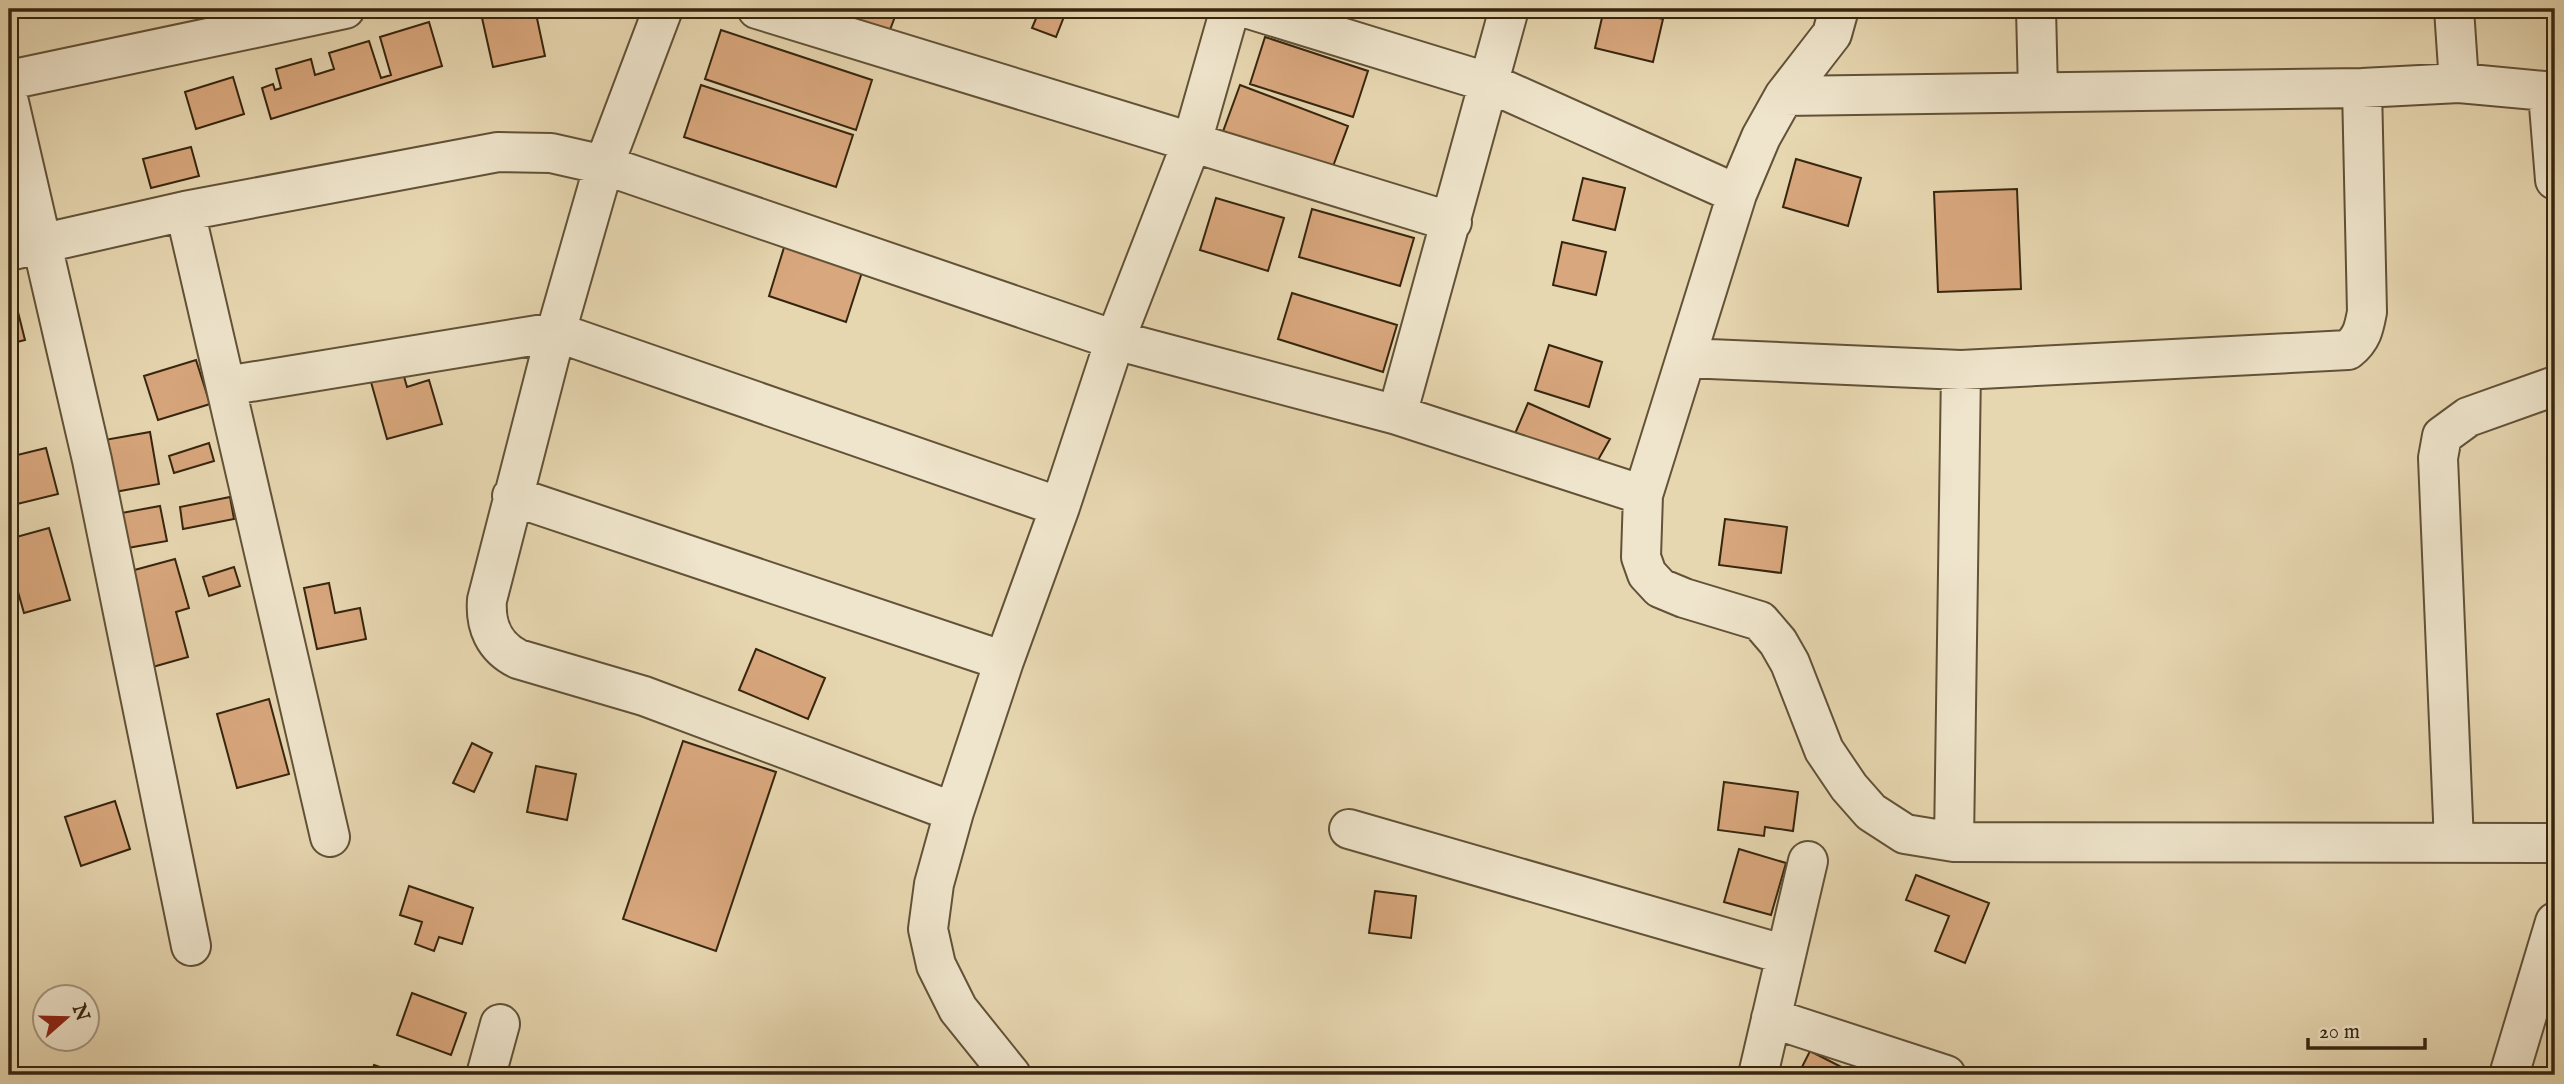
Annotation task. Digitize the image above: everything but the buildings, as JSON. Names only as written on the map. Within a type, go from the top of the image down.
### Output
[{"type":"street","points":[[9,80],[345,9]]},
{"type":"street","points":[[663,9],[604,165],[556,332],[487,600],[489,629],[505,653],[518,659],[644,696],[954,812]]},
{"type":"street","points":[[757,9],[1452,222]]},
{"type":"street","points":[[1012,1075],[958,1009],[936,965],[928,929],[934,884],[954,812],[1004,661],[1060,507],[1115,340],[1192,142],[1230,9]]},
{"type":"street","points":[[1249,9],[1488,82],[1737,194]]},
{"type":"street","points":[[1397,415],[1509,9]]},
{"type":"street","points":[[1839,9],[1832,34],[1784,96],[1760,137],[1737,194],[1643,495],[1642,557],[1647,574],[1660,588],[1684,598],[1760,621],[1778,642],[1790,663],[1824,750],[1849,787],[1871,812],[1905,834],[1954,842],[2555,843]]},
{"type":"street","points":[[2036,9],[2038,92]]},
{"type":"street","points":[[2455,9],[2459,83]]},
{"type":"street","points":[[1784,96],[2362,88],[2459,83],[2552,92],[2555,180]]},
{"type":"street","points":[[1686,358],[1961,370],[2348,350],[2359,341],[2367,312],[2362,88]]},
{"type":"street","points":[[9,102],[25,247],[92,460],[191,946]]},
{"type":"street","points":[[25,247],[185,211],[498,152],[551,153],[604,165],[1115,340],[1397,415],[1643,495]]},
{"type":"street","points":[[185,211],[330,837]]},
{"type":"street","points":[[226,386],[556,332],[1060,507]]},
{"type":"street","points":[[1954,842],[1961,370]]},
{"type":"street","points":[[2454,843],[2438,458],[2442,436],[2468,417],[2555,386]]},
{"type":"street","points":[[512,496],[1004,661]]},
{"type":"street","points":[[1349,829],[1786,955]]},
{"type":"street","points":[[1758,1075],[1808,861]]},
{"type":"street","points":[[2509,1075],[2555,922]]},
{"type":"street","points":[[1771,1018],[1946,1075]]},
{"type":"street","points":[[486,1075],[500,1024]]}]
